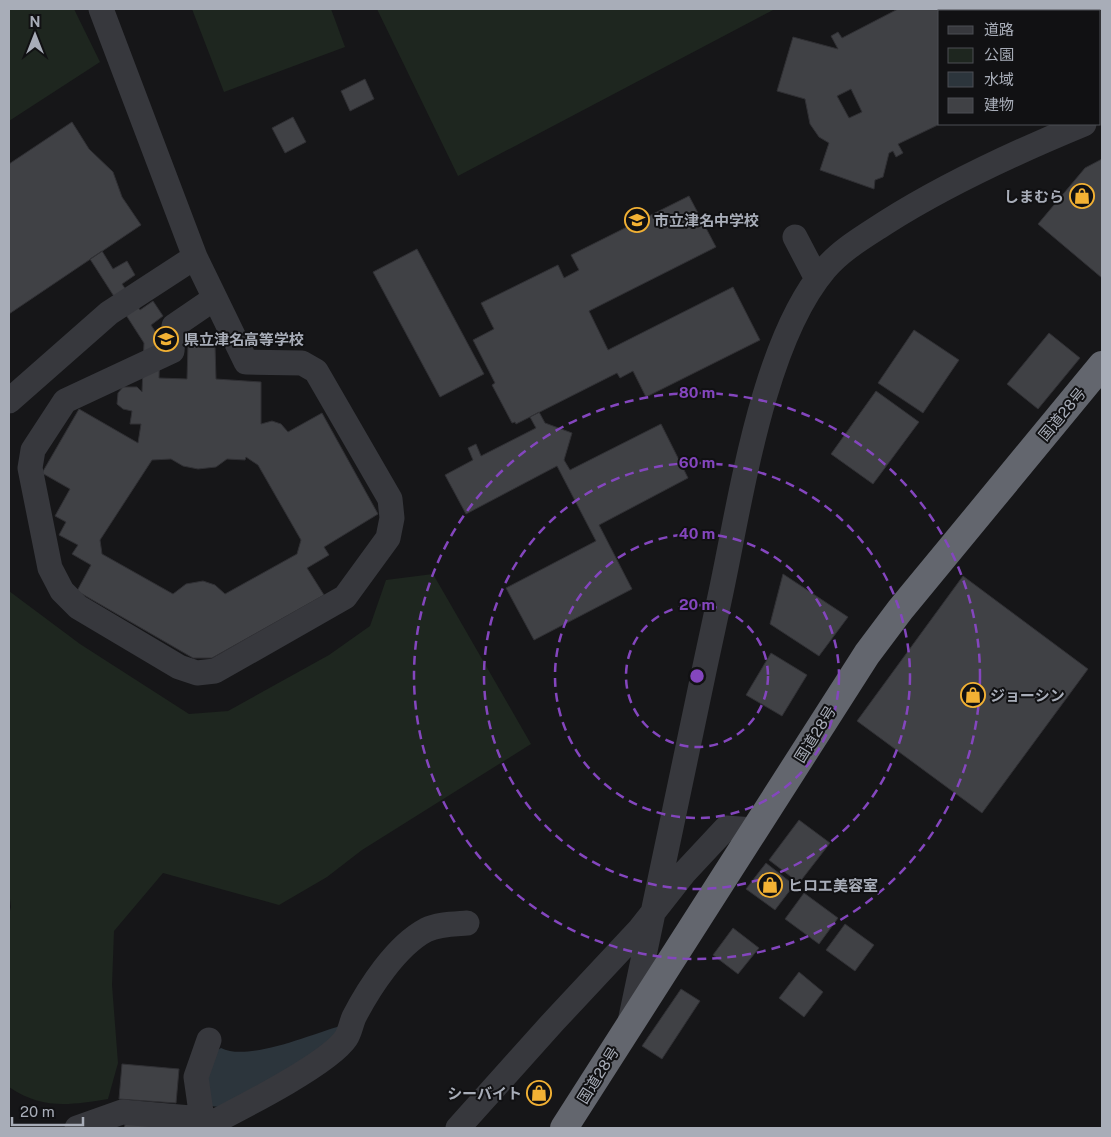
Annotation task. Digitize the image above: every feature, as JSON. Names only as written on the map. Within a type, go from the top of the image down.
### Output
[{"type":"highway","name":"国道28号","points":[[564,1128],[851,678],[883,632],[1102,366]]},
{"type":"street","points":[[101,9],[195,257],[246,362],[302,363],[316,371],[390,499],[392,518],[388,538],[345,597],[215,670],[197,673],[179,667],[78,607],[62,592],[50,568],[30,468],[34,450],[65,401],[75,394],[172,351],[174,326],[214,298]]},
{"type":"street","points":[[630,1025],[652,914],[753,445],[773,370],[795,319],[817,279],[828,266],[864,236],[927,196],[1082,125]]},
{"type":"street","points":[[795,236],[817,279]]},
{"type":"street","points":[[9,401],[109,313],[195,257]]},
{"type":"street","points":[[458,1128],[652,914],[684,873],[726,828],[754,830]]},
{"type":"street","points":[[77,1128],[122,1112],[206,1124],[277,1087],[323,1058],[346,1038],[353,1019],[386,966],[412,941],[426,930],[445,925],[467,923]]},
{"type":"street","points":[[206,1124],[196,1077],[209,1040]]},
{"type":"green space","points":[[9,9],[74,9],[100,62],[9,121]]},
{"type":"green space","points":[[192,9],[331,9],[345,47],[224,92]]},
{"type":"green space","points":[[377,9],[775,9],[458,176]]},
{"type":"green space","points":[[433,574],[531,744],[362,850],[327,877],[279,905],[163,873],[114,931],[112,985],[118,1063],[108,1099],[57,1104],[33,1099],[9,1087],[9,914],[11,907],[9,891],[9,591],[80,644],[189,714],[228,711],[329,655],[370,626],[386,580]]},
{"type":"water","points":[[340,1026],[340,1033],[301,1064],[220,1107],[210,1106],[209,1066],[215,1052],[221,1048],[247,1052],[280,1045]]},
{"type":"building","points":[[898,9],[998,10],[938,10],[938,125],[898,144],[903,153],[896,157],[893,151],[889,153],[883,177],[875,180],[874,189],[820,170],[829,143],[819,137],[810,124],[805,99],[777,91],[793,37],[838,49],[831,36],[838,32],[842,38]],"holes":[[[851,89],[862,112],[849,118],[837,96]]]},
{"type":"building","points":[[365,79],[374,99],[350,111],[341,91]]},
{"type":"building","points":[[293,117],[306,142],[285,153],[272,128]]},
{"type":"building","points":[[72,122],[89,149],[113,172],[122,197],[141,225],[9,314],[9,164]]},
{"type":"building","name":"しまむら","points":[[1102,159],[1102,278],[1038,224],[1085,168]]},
{"type":"building","points":[[689,196],[716,247],[589,311],[608,350],[733,287],[760,340],[646,397],[633,371],[620,378],[617,373],[516,424],[515,422],[512,423],[492,385],[495,383],[473,340],[494,329],[481,303],[558,265],[564,278],[579,270],[571,255]]},
{"type":"building","points":[[417,249],[484,374],[440,397],[373,272]]},
{"type":"building","name":"県立津名高等学校","points":[[102,251],[113,269],[127,261],[135,275],[122,284],[140,310],[153,301],[163,316],[151,325],[160,339],[159,378],[187,379],[188,345],[202,338],[215,346],[216,379],[261,382],[261,424],[272,421],[281,424],[288,432],[322,413],[378,514],[324,547],[329,555],[307,568],[324,595],[212,658],[193,658],[77,591],[91,565],[72,554],[78,545],[59,535],[66,522],[55,516],[70,489],[42,473],[79,409],[138,443],[141,424],[130,424],[132,411],[123,409],[117,404],[118,393],[123,387],[137,387],[142,392],[144,343],[90,259]],"holes":[[[246,457],[258,465],[301,540],[297,554],[225,594],[215,585],[203,581],[186,584],[173,594],[102,554],[100,540],[152,460],[171,459],[183,466],[198,469],[216,467],[227,459],[245,460]]]},
{"type":"building","points":[[914,330],[959,360],[923,413],[878,383]]},
{"type":"building","points":[[1049,333],[1080,358],[1038,409],[1007,384]]},
{"type":"building","points":[[876,391],[919,422],[873,484],[831,454]]},
{"type":"building","points":[[539,412],[545,423],[572,433],[564,460],[570,470],[661,424],[688,478],[599,525],[632,589],[534,640],[506,588],[596,541],[557,466],[466,514],[445,475],[473,460],[468,448],[476,444],[481,456],[536,428],[530,417]]},
{"type":"building","points":[[783,574],[848,617],[819,656],[770,624]]},
{"type":"building","name":"ジョーシン","points":[[963,576],[1088,669],[982,813],[857,721]]},
{"type":"building","points":[[771,653],[807,675],[782,716],[746,695]]},
{"type":"building","points":[[799,820],[830,843],[799,883],[769,860]]},
{"type":"building","points":[[766,863],[794,885],[775,910],[746,889]]},
{"type":"building","points":[[804,893],[838,918],[819,944],[785,919]]},
{"type":"building","points":[[845,924],[874,945],[855,971],[826,950]]},
{"type":"building","points":[[733,928],[759,948],[738,974],[713,955]]},
{"type":"building","points":[[799,972],[823,992],[804,1017],[779,998]]},
{"type":"building","points":[[681,989],[700,1001],[662,1059],[642,1046]]},
{"type":"building","points":[[122,1064],[179,1069],[176,1103],[119,1099]]},
{"type":"building","points":[[126,1122],[155,1124],[154,1128],[124,1128]]},
{"type":"place","name":"しまむら","points":[[1082,196]]},
{"type":"place","name":"市立津名中学校","points":[[637,220]]},
{"type":"place","name":"県立津名高等学校","points":[[166,339]]},
{"type":"place","name":"ジョーシン","points":[[973,695]]},
{"type":"place","name":"ヒロエ美容室","points":[[770,885]]},
{"type":"place","name":"シーバイト","points":[[539,1093]]}]
